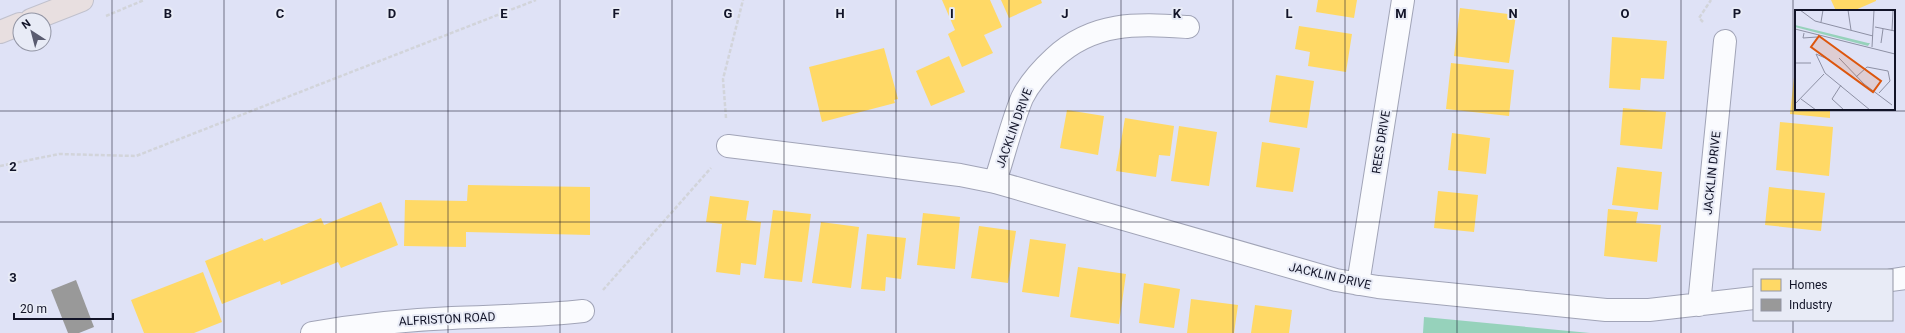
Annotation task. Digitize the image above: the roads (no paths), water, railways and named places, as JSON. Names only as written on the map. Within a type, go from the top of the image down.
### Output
[{"type":"highway","points":[[51,12],[82,0]]},
{"type":"highway","points":[[0,32],[12,27]]},
{"type":"street","name":"REES DRIVE","points":[[1358,284],[1403,0]]},
{"type":"street","name":"JACKLIN DRIVE","points":[[995,182],[1022,99],[1032,81],[1058,54],[1074,42],[1090,34],[1109,28],[1146,24],[1188,27]]},
{"type":"street","name":"JACKLIN DRIVE","points":[[1699,305],[1725,40]]},
{"type":"street","name":"JACKLIN DRIVE","points":[[728,146],[960,175],[995,182],[1329,278],[1358,284],[1606,310],[1649,310],[1753,298]]},
{"type":"street","points":[[1893,280],[1905,278]]},
{"type":"street","name":"ALFRISTON ROAD","points":[[312,333],[378,323],[452,318],[542,316],[583,311]]}]
